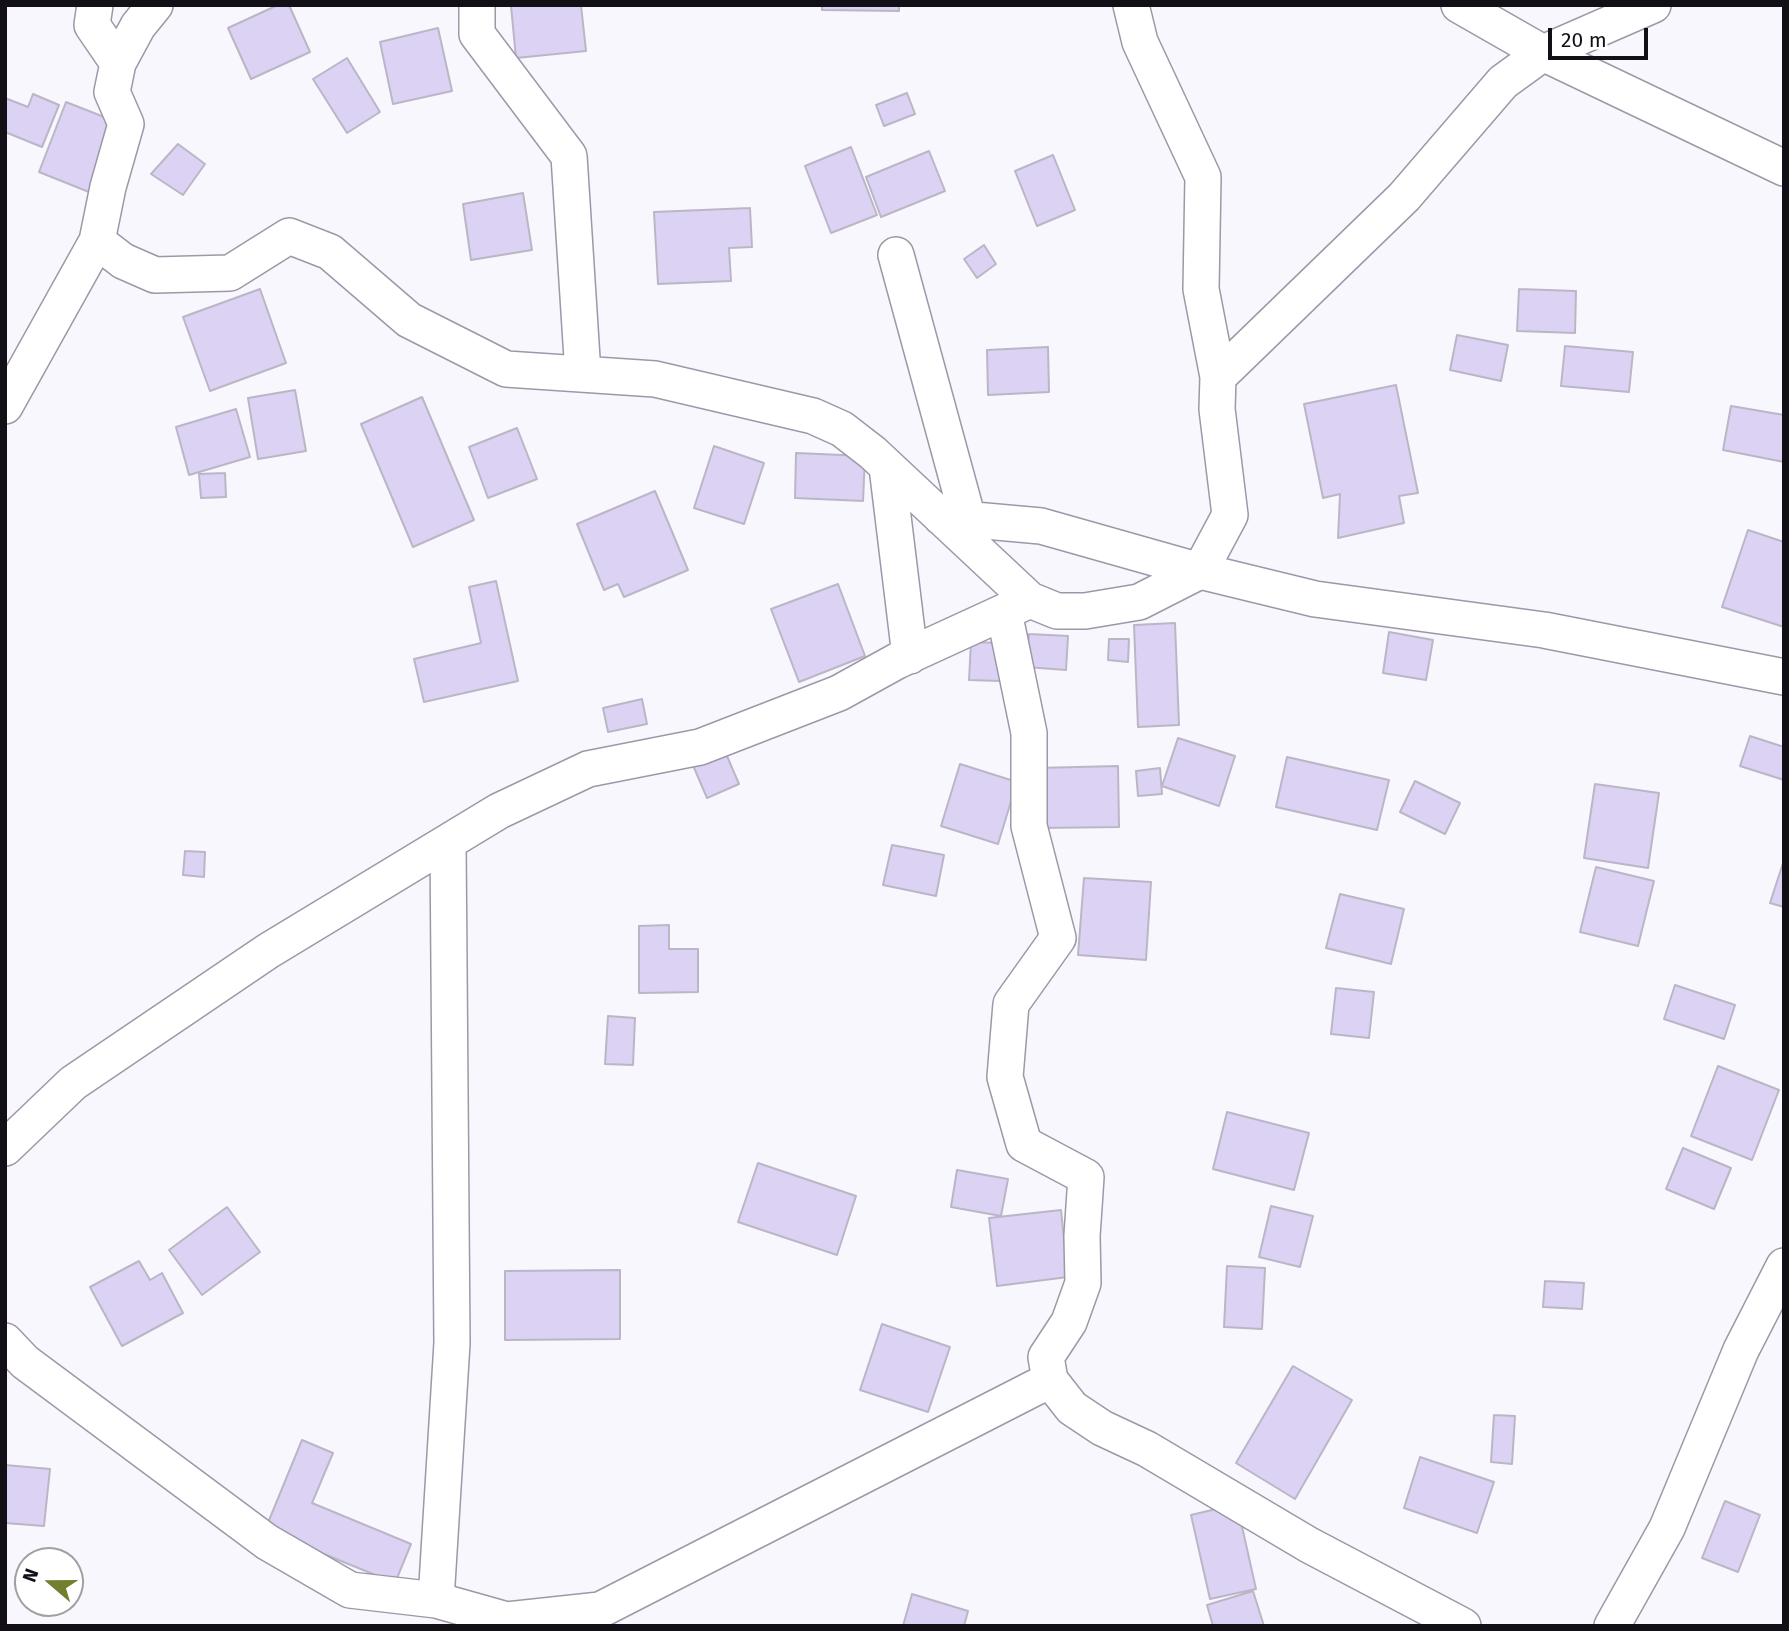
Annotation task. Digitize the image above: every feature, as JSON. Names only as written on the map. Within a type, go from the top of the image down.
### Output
[{"type":"street","points":[[95,5],[92,25],[118,63]]},
{"type":"street","points":[[5,406],[96,241],[108,187],[127,124],[112,92],[118,63],[138,26],[155,5]]},
{"type":"street","points":[[477,5],[477,34],[569,156],[583,374]]},
{"type":"street","points":[[5,1148],[73,1083],[268,951],[499,811],[588,769],[700,747],[839,693],[1017,606],[1085,611],[1139,602],[1200,571],[1230,515],[1217,409],[1218,377],[1201,289],[1203,177],[1140,42],[1131,5]]},
{"type":"street","points":[[1459,5],[1543,53],[1784,168]]},
{"type":"street","points":[[1218,377],[1404,197],[1503,82],[1543,53],[1653,5]]},
{"type":"street","points":[[96,241],[123,261],[155,275],[230,273],[289,236],[330,252],[409,320],[506,369],[655,379],[813,416],[842,429],[955,518],[1017,606],[1029,733],[1029,826],[1058,938],[1011,1004],[1005,1077],[1024,1144],[1086,1177],[1082,1236],[1083,1283],[1069,1322],[1046,1357],[1050,1380],[1072,1408],[1101,1428],[1147,1449],[1309,1545],[1463,1626]]},
{"type":"street","points":[[896,255],[955,518]]},
{"type":"street","points":[[887,467],[910,656]]},
{"type":"street","points":[[955,518],[1041,526],[1200,571],[1315,599],[1544,630],[1784,677]]},
{"type":"street","points":[[436,1600],[452,1343],[448,842]]},
{"type":"street","points":[[1612,1626],[1667,1528],[1719,1410],[1741,1350],[1784,1266]]},
{"type":"street","points":[[5,1341],[25,1362],[267,1542],[350,1590],[436,1600],[507,1620],[600,1610],[1050,1380]]},
{"type":"building","points":[[278,5],[289,5],[310,52],[251,79],[228,28]]},
{"type":"building","points":[[581,5],[586,51],[516,58],[511,6]]},
{"type":"building","points":[[822,5],[899,5],[899,11],[822,10]]},
{"type":"building","points":[[438,28],[452,91],[393,104],[380,42]]},
{"type":"building","points":[[347,58],[380,112],[347,133],[313,79]]},
{"type":"building","points":[[907,93],[915,114],[884,126],[876,105]]},
{"type":"building","points":[[33,94],[59,105],[42,147],[5,132],[5,98],[28,107]]},
{"type":"building","points":[[66,102],[122,124],[94,194],[39,172]]},
{"type":"building","points":[[178,144],[205,164],[183,195],[151,174]]},
{"type":"building","points":[[851,147],[877,215],[831,233],[805,166]]},
{"type":"building","points":[[929,151],[945,191],[881,217],[866,177]]},
{"type":"building","points":[[1053,155],[1075,210],[1037,226],[1015,171]]},
{"type":"building","points":[[523,193],[532,250],[471,260],[463,204]]},
{"type":"building","points":[[750,208],[752,247],[729,248],[731,281],[658,284],[654,212]]},
{"type":"building","points":[[984,245],[996,264],[977,278],[964,259]]},
{"type":"building","points":[[260,289],[286,363],[210,391],[183,317]]},
{"type":"building","points":[[1519,289],[1576,291],[1575,333],[1517,331]]},
{"type":"building","points":[[1457,335],[1508,345],[1501,381],[1450,370]]},
{"type":"building","points":[[1565,346],[1633,352],[1629,392],[1561,386]]},
{"type":"building","points":[[1048,347],[1049,392],[988,395],[987,350]]},
{"type":"building","points":[[1396,385],[1418,493],[1399,496],[1404,523],[1338,538],[1340,494],[1323,498],[1304,404]]},
{"type":"building","points":[[295,390],[306,451],[258,459],[248,398]]},
{"type":"building","points":[[422,397],[474,520],[413,547],[361,424]]},
{"type":"building","points":[[1731,406],[1784,415],[1784,462],[1723,450]]},
{"type":"building","points":[[236,409],[250,457],[189,475],[176,427]]},
{"type":"building","points":[[517,428],[537,479],[488,498],[469,447]]},
{"type":"building","points":[[714,446],[764,463],[744,524],[694,508]]},
{"type":"building","points":[[796,453],[865,456],[863,501],[795,498]]},
{"type":"building","points":[[225,473],[226,497],[201,498],[199,474]]},
{"type":"building","points":[[655,491],[688,570],[624,597],[618,584],[604,590],[577,524]]},
{"type":"building","points":[[1748,530],[1784,542],[1784,627],[1722,607]]},
{"type":"building","points":[[496,581],[518,681],[424,702],[414,659],[481,643],[469,587]]},
{"type":"building","points":[[838,584],[865,656],[799,682],[771,609]]},
{"type":"building","points":[[1175,623],[1179,725],[1138,727],[1134,625]]},
{"type":"building","points":[[1389,632],[1433,640],[1426,680],[1383,673]]},
{"type":"building","points":[[1029,634],[1068,636],[1066,670],[1026,667]]},
{"type":"building","points":[[1109,639],[1129,639],[1128,662],[1108,660]]},
{"type":"building","points":[[971,642],[1001,643],[1000,681],[969,680]]},
{"type":"building","points":[[642,699],[647,724],[608,732],[603,708]]},
{"type":"building","points":[[1750,736],[1784,747],[1784,780],[1740,766]]},
{"type":"building","points":[[1178,738],[1235,756],[1219,806],[1162,786]]},
{"type":"building","points":[[724,749],[739,784],[707,798],[692,763]]},
{"type":"building","points":[[1287,757],[1389,780],[1377,830],[1276,807]]},
{"type":"building","points":[[960,764],[1017,782],[998,844],[941,826]]},
{"type":"building","points":[[1118,766],[1119,827],[1038,828],[1037,768]]},
{"type":"building","points":[[1160,768],[1162,794],[1138,796],[1136,771]]},
{"type":"building","points":[[1415,781],[1460,803],[1445,834],[1400,812]]},
{"type":"building","points":[[1595,784],[1659,793],[1648,868],[1584,858]]},
{"type":"building","points":[[892,845],[944,855],[936,896],[883,885]]},
{"type":"building","points":[[185,851],[205,852],[204,877],[183,875]]},
{"type":"building","points":[[1784,860],[1784,907],[1770,903]]},
{"type":"building","points":[[1596,867],[1654,881],[1638,946],[1580,932]]},
{"type":"building","points":[[1084,878],[1151,882],[1146,960],[1078,955]]},
{"type":"building","points":[[1340,894],[1404,909],[1391,964],[1326,948]]},
{"type":"building","points":[[669,925],[669,949],[698,949],[698,992],[639,993],[639,926]]},
{"type":"building","points":[[1675,985],[1735,1005],[1724,1039],[1664,1019]]},
{"type":"building","points":[[1336,988],[1374,992],[1369,1038],[1331,1034]]},
{"type":"building","points":[[608,1016],[635,1018],[633,1065],[605,1064]]},
{"type":"building","points":[[1718,1066],[1779,1090],[1752,1160],[1691,1136]]},
{"type":"building","points":[[1227,1112],[1309,1133],[1294,1190],[1213,1169]]},
{"type":"building","points":[[1683,1148],[1731,1168],[1714,1209],[1666,1189]]},
{"type":"building","points":[[758,1163],[856,1196],[837,1255],[738,1222]]},
{"type":"building","points":[[957,1170],[1008,1179],[1001,1216],[951,1207]]},
{"type":"building","points":[[1271,1206],[1313,1216],[1300,1267],[1259,1257]]},
{"type":"building","points":[[227,1207],[260,1252],[202,1295],[169,1250]]},
{"type":"building","points":[[1061,1210],[1068,1277],[997,1286],[989,1218]]},
{"type":"building","points":[[139,1261],[150,1280],[162,1273],[183,1313],[122,1346],[90,1287]]},
{"type":"building","points":[[1227,1266],[1265,1268],[1262,1329],[1224,1327]]},
{"type":"building","points":[[620,1270],[620,1339],[505,1340],[505,1271]]},
{"type":"building","points":[[1545,1281],[1584,1283],[1582,1309],[1543,1307]]},
{"type":"building","points":[[882,1324],[950,1347],[928,1412],[860,1390]]},
{"type":"building","points":[[1293,1366],[1352,1400],[1295,1499],[1236,1463]]},
{"type":"building","points":[[1494,1415],[1515,1416],[1512,1464],[1491,1462]]},
{"type":"building","points":[[302,1440],[333,1453],[312,1503],[411,1544],[395,1583],[265,1530]]},
{"type":"building","points":[[1420,1457],[1494,1482],[1477,1533],[1404,1508]]},
{"type":"building","points":[[5,1465],[50,1469],[44,1526],[5,1523]]},
{"type":"building","points":[[1725,1501],[1760,1515],[1738,1572],[1702,1558]]},
{"type":"building","points":[[1237,1504],[1256,1589],[1210,1599],[1191,1515]]},
{"type":"building","points":[[1253,1591],[1264,1626],[1213,1626],[1207,1605]]},
{"type":"building","points":[[912,1594],[968,1611],[964,1626],[903,1626]]}]
